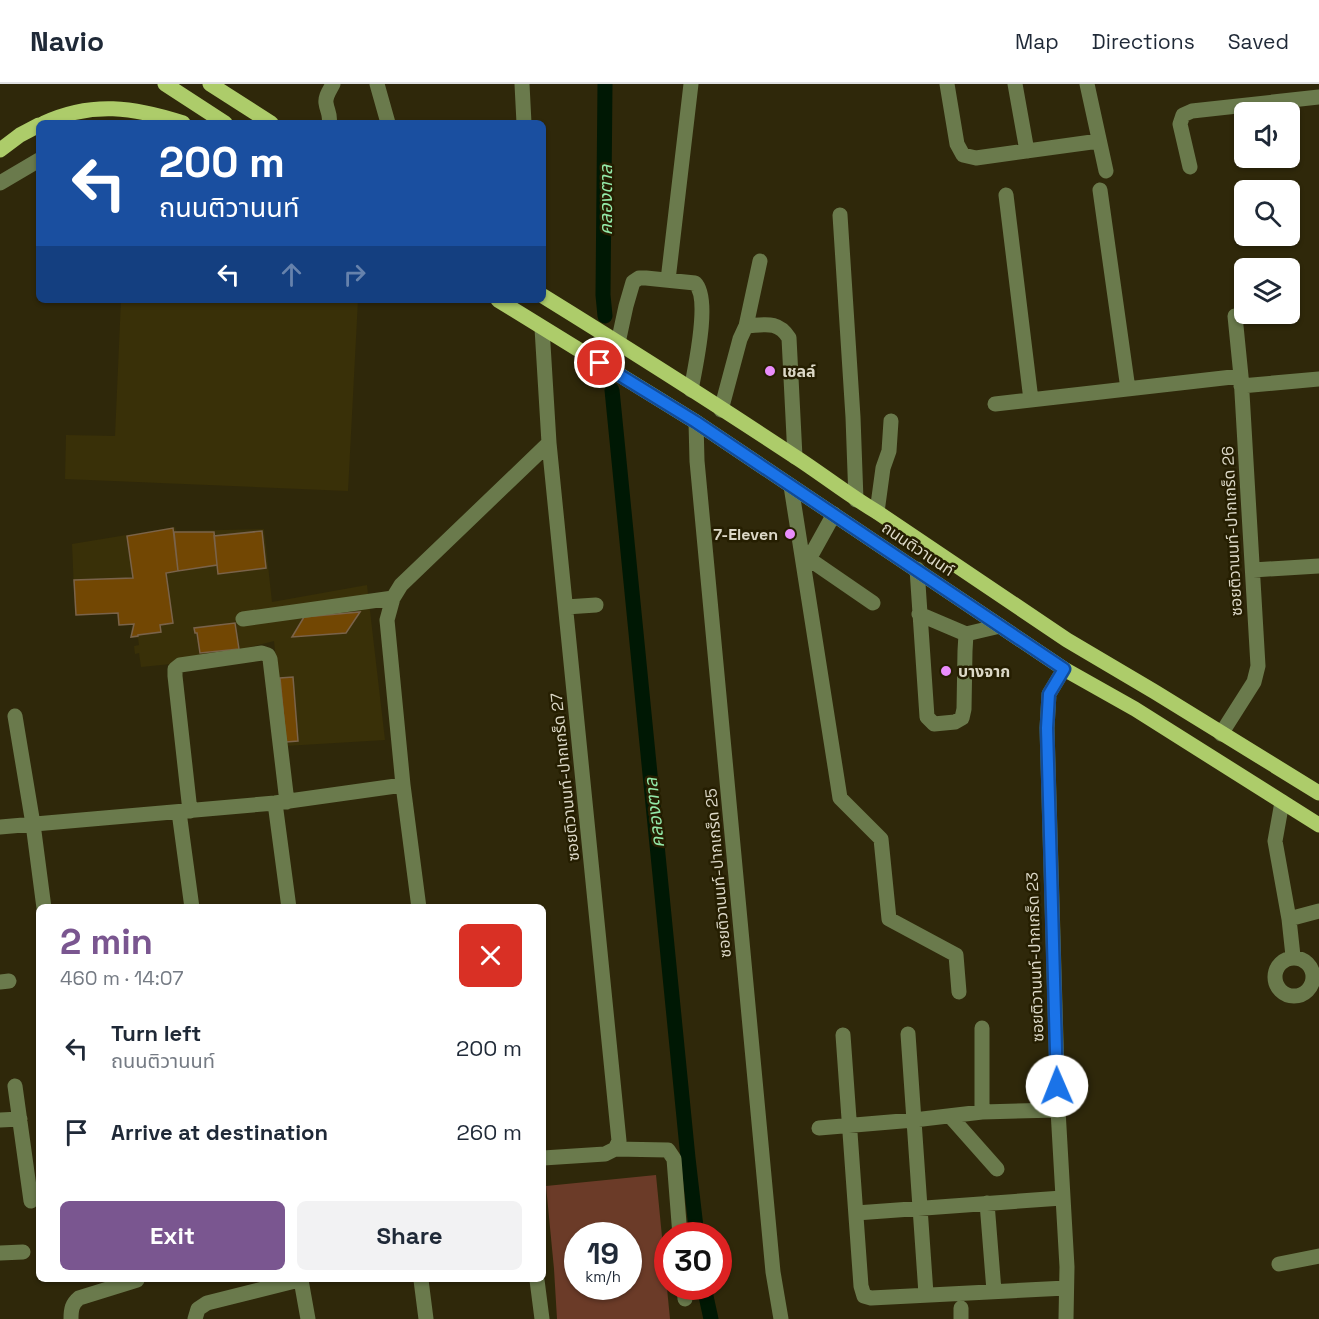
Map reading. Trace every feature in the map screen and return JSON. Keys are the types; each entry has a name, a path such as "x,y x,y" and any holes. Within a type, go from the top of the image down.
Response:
{"main road":[{"path":"165,84 220,120"},
{"path":"210,84 266,120"},
{"path":"51,120 89,109 112,107 149,113 173,120"},
{"path":"0,150 36,127"},
{"name":"ถนนติวานนท์","path":"546,298 795,457 1067,640 1319,794"},
{"name":"ถนนติวานนท์","path":"503,303 696,422 1064,669 1135,709 1319,825"}],"street":[{"path":"330,120 326,101 333,84"},
{"path":"377,84 387,120"},
{"path":"522,84 524,120"},
{"path":"668,280 691,84"},
{"path":"947,84 957,144 963,155 976,158 1099,141"},
{"path":"1015,84 1028,151"},
{"path":"1087,84 1106,171"},
{"path":"1296,102 1319,97"},
{"path":"1190,167 1180,123 1183,115 1192,111 1234,109"},
{"path":"0,183 36,162"},
{"path":"1100,190 1128,389"},
{"path":"1006,195 1031,400"},
{"path":"840,215 856,500"},
{"path":"722,410 740,339 746,326 760,261"},
{"path":"618,343 633,282 639,278 695,283 699,287 703,306 692,390"},
{"name":"ซอยติวานนท์-ปากเกร็ด 26","path":"1221,734 1254,682 1258,666 1236,324"},
{"path":"746,326 776,325 784,330 789,338 795,457"},
{"name":"ซอยติวานนท์-ปากเกร็ด 27","path":"542,328 549,443 618,1129 619,1141 615,1149"},
{"path":"995,404 1128,389 1241,381 1319,379"},
{"path":"877,512 883,468 889,451 891,421"},
{"name":"ซอยติวานนท์-ปากเกร็ด 25","path":"696,422 699,484 773,1272 781,1319"},
{"path":"418,904 403,785 387,620 393,598 401,585 549,443"},
{"path":"791,486 840,798 881,839 889,919 956,955 959,992"},
{"path":"834,514 810,559 873,603"},
{"path":"1253,570 1319,566"},
{"path":"917,569 927,717 934,724 955,722 962,718 966,634"},
{"path":"243,619 393,598"},
{"path":"566,607 596,605"},
{"path":"919,614 966,634 1000,626"},
{"path":"192,904 175,669 180,665 262,652 270,659 289,904"},
{"name":"ซอยติวานนท์-ปากเกร็ด 23","path":"1064,669 1049,694 1047,728 1058,1110 1067,1267 1066,1319"},
{"path":"15,716 43,904"},
{"path":"0,827 281,803 403,785"},
{"path":"1282,802 1275,841 1289,919 1293,957"},
{"path":"1289,919 1319,911"},
{"path":"982,1028 982,1112"},
{"path":"908,1034 926,1294"},
{"path":"843,1035 861,1286 864,1296 871,1298 1066,1288"},
{"path":"15,1086 31,1201"},
{"path":"819,1128 982,1112 1058,1110"},
{"path":"950,1116 997,1169"},
{"path":"0,1120 20,1119"},
{"path":"546,1158 605,1154 615,1149 668,1150 674,1159 679,1222"},
{"path":"856,1213 1062,1198"},
{"path":"987,1203 994,1291"},
{"path":"0,1253 23,1252"},
{"path":"1279,1264 1319,1256"},
{"path":"71,1319 73,1303 79,1298 131,1282"},
{"path":"195,1319 198,1309 207,1303 292,1282"},
{"path":"300,1282 309,1319"},
{"path":"421,1282 426,1319"},
{"path":"537,1282 542,1319"}],"shaded area":[{"path":"121,303 358,303 348,491 65,479 66,435 115,436"},
{"path":"175,527 176,531 264,529 272,602 367,585 385,740 285,746 274,641 191,662 141,667 139,653 135,654 134,646 139,645 138,638 130,638 132,625 118,626 117,614 75,615 72,544"},
{"path":"656,1175 661,1222 654,1222 654,1300 668,1300 670,1319 557,1319 546,1186"}],"building":[{"path":"173,528 178,571 166,573 173,623 160,625 161,632 131,637 134,624 119,625 118,613 76,615 74,580 133,578 127,536"},
{"path":"262,531 266,568 218,574 214,536"},
{"path":"174,532 214,532 217,565 178,571"},
{"path":"360,612 346,633 292,637 304,617"},
{"path":"235,623 239,649 200,653 194,628"},
{"path":"293,677 298,741 286,742 280,678"}],"waterway":[{"name":"คลองตาล","path":"605,84 603,295 605,316"},
{"name":"คลองตาล","path":"612,390 695,1222"},
{"name":"คลองตาล","path":"707,1300 711,1319"}],"place":[{"name":"เชลล์","path":"770,371"},
{"name":"7-Eleven","path":"790,534"},
{"name":"บางจาก","path":"946,671"}],"route":[{"path":"600,363 696,422 1064,669 1049,694 1047,728 1057,1086"}]}
